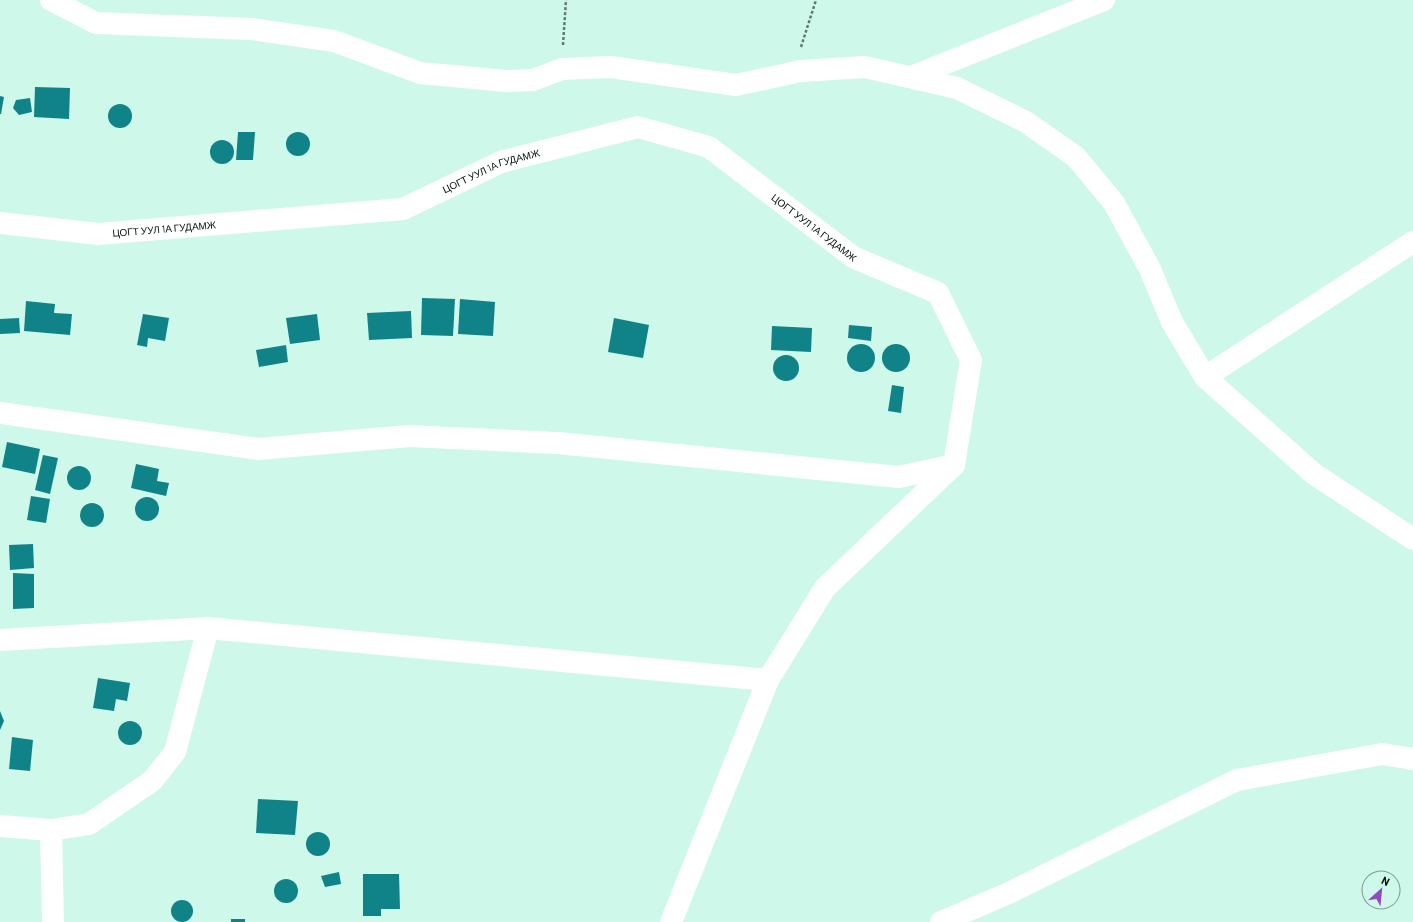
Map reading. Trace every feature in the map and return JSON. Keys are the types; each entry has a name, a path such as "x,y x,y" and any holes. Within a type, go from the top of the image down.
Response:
{"street":[{"path":"52,0 96,23 251,29 334,41 420,73 506,81 533,80 562,69 611,67 736,85 801,71 866,67 957,88 1026,122 1076,157 1114,203 1150,269 1172,322 1205,377 1314,474 1413,539"},
{"path":"911,77 1104,0"},
{"name":"ЦОГТ УУЛ 1А ГУДАМЖ","path":"0,223 98,234 403,209 501,162 638,127 709,147 853,257 938,293 971,360 954,465"},
{"path":"1205,377 1413,242"},
{"path":"0,413 258,449 409,436 558,443 899,477 954,465"},
{"path":"671,922 768,680 825,588 954,465"},
{"path":"0,640 208,628 768,680"},
{"path":"0,826 51,830 89,824 152,781 175,752 208,628"},
{"path":"941,922 1009,893 1237,780 1382,754 1413,759"},
{"path":"51,830 53,922"}],"path":[{"path":"562,69 566,0"},
{"path":"800,48 816,0"}],"building":[{"path":"35,87 70,88 69,119 34,117"},
{"path":"0,96 4,97 1,114 0,114"},
{"path":"30,98 32,112 19,115 13,108 16,100"},
{"path":"120,104 125,105 131,111 131,121 125,127 120,128 115,127 109,121 108,116 109,111 115,105"},
{"path":"238,132 255,132 253,160 236,160"},
{"path":"298,132 303,133 309,139 309,149 303,155 298,156 293,155 287,149 286,144 287,139 293,133"},
{"path":"222,140 227,141 233,147 233,157 227,163 222,164 217,163 211,157 210,152 211,147 217,141"},
{"path":"422,298 455,299 453,336 421,335"},
{"path":"460,299 495,302 493,336 458,334"},
{"path":"26,301 55,304 54,313 72,314 70,335 24,331"},
{"path":"411,311 412,338 369,340 367,313"},
{"path":"143,314 169,318 165,341 148,338 147,347 137,345"},
{"path":"317,314 320,340 290,344 286,318"},
{"path":"19,318 20,333 0,334 0,319"},
{"path":"614,318 649,325 643,358 608,352"},
{"path":"849,325 872,327 871,341 848,338"},
{"path":"772,326 812,328 811,352 771,350"},
{"path":"861,344 871,348 875,358 871,368 861,372 851,368 847,358 851,348"},
{"path":"896,344 906,348 910,358 906,368 896,372 886,368 882,358 886,348"},
{"path":"286,345 288,362 259,367 256,350"},
{"path":"786,355 796,358 799,368 796,378 786,381 776,378 773,368 776,358"},
{"path":"892,385 904,387 901,413 888,411"},
{"path":"7,442 40,449 35,474 2,467"},
{"path":"43,455 58,458 50,494 35,490"},
{"path":"136,464 159,469 157,481 169,483 166,496 131,488"},
{"path":"79,466 87,470 91,478 87,486 79,490 71,486 67,478 71,470"},
{"path":"31,496 50,499 46,523 27,520"},
{"path":"147,497 155,501 159,509 155,517 147,521 139,517 135,509 139,501"},
{"path":"92,503 100,507 104,515 100,523 92,527 84,523 80,515 84,507"},
{"path":"33,544 34,568 10,570 9,545"},
{"path":"13,573 34,574 34,608 13,609"},
{"path":"98,678 130,683 127,701 116,699 114,711 93,708"},
{"path":"0,711 4,721 0,730"},
{"path":"130,721 138,725 142,733 138,741 130,745 122,741 118,733 122,725"},
{"path":"12,737 33,740 30,771 9,769"},
{"path":"258,799 298,801 295,835 256,833"},
{"path":"318,832 326,836 330,844 326,852 318,856 310,852 306,844 310,836"},
{"path":"339,872 341,884 325,887 321,876"},
{"path":"363,874 399,874 400,909 381,909 381,916 363,916"},
{"path":"286,879 294,883 298,891 294,899 286,903 278,899 274,891 278,883"},
{"path":"178,900 186,900 193,907 193,915 186,922 178,922 171,915 171,907"},
{"path":"231,919 245,919 245,922 231,922"}]}
